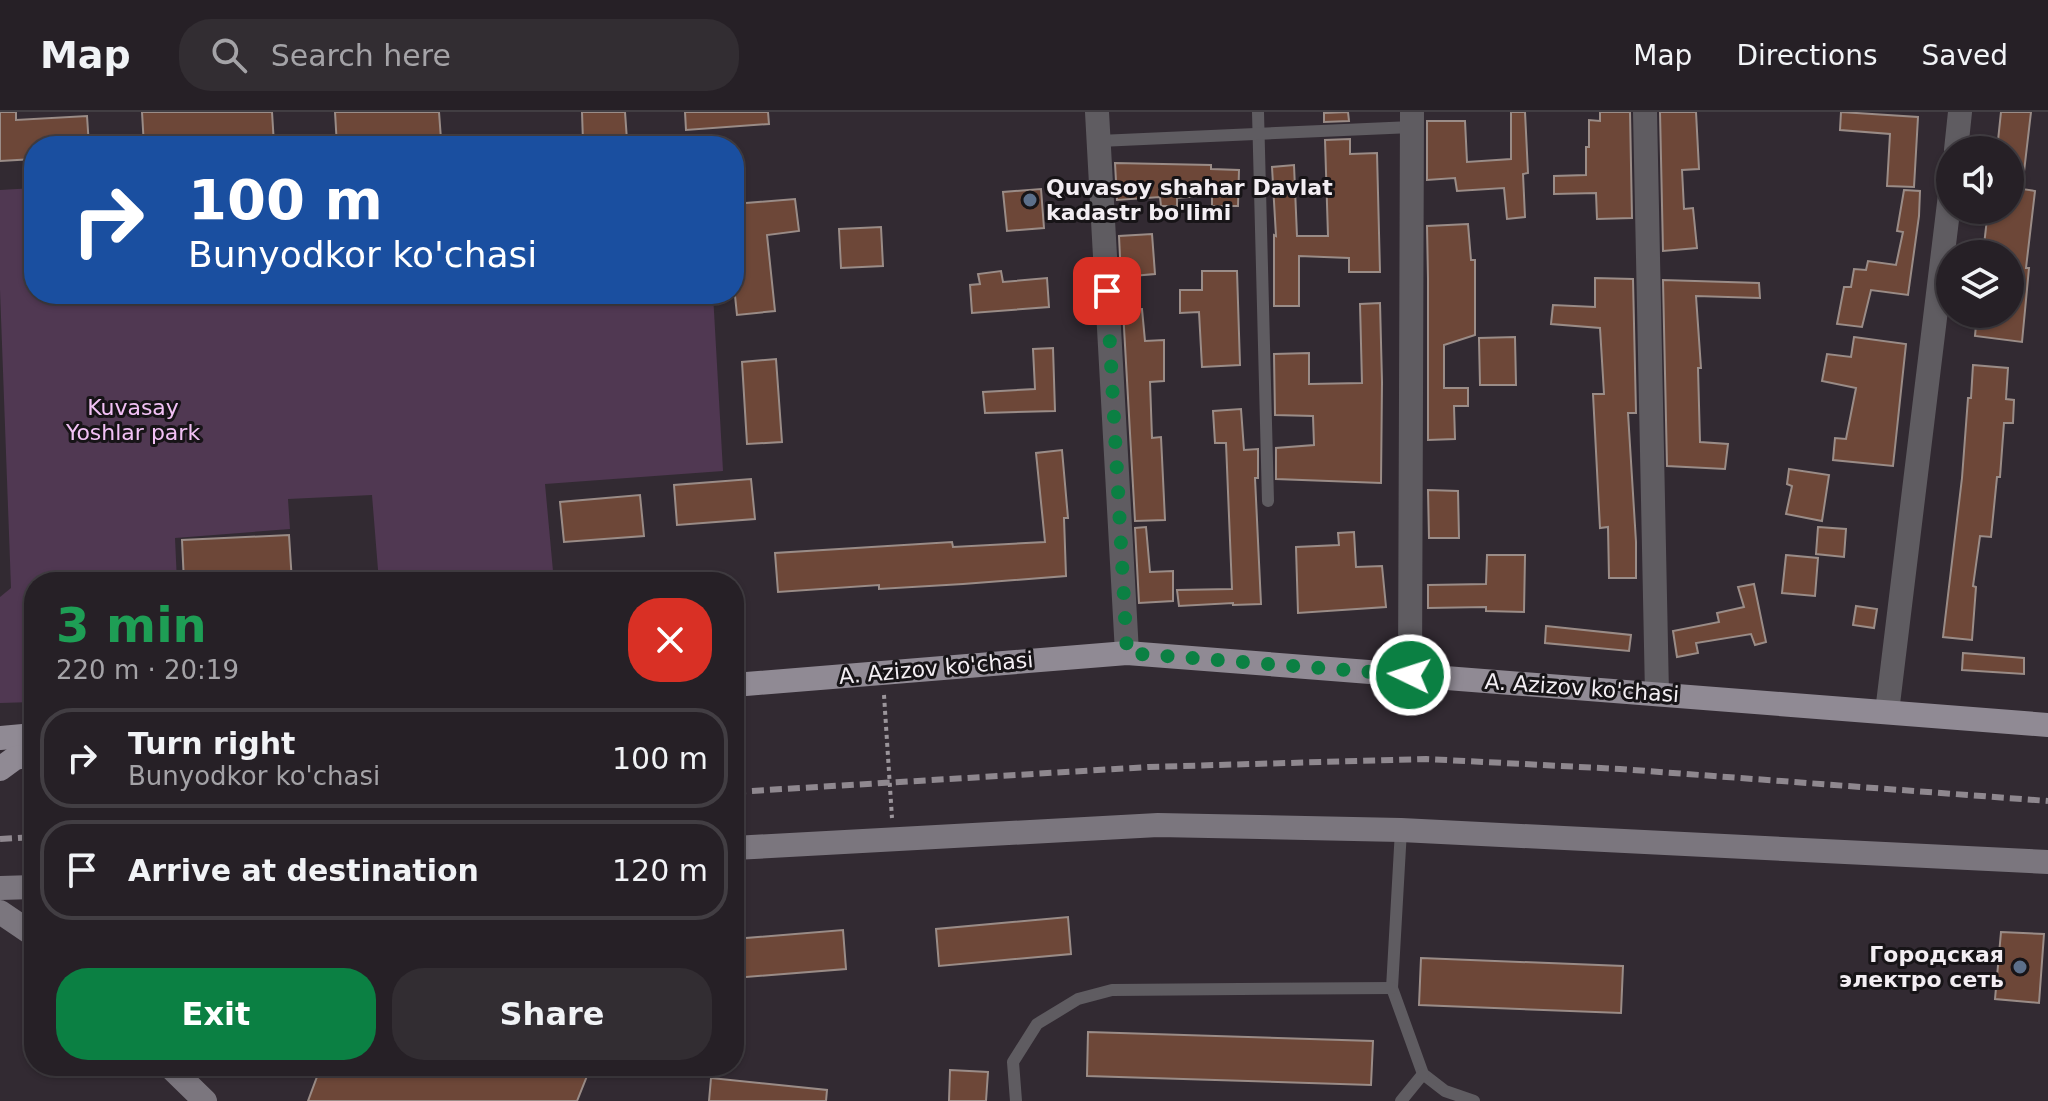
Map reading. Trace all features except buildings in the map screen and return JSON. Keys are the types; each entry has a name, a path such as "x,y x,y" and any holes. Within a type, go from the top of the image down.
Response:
{"main road":[{"name":"A. Azizov ko'chasi","path":"744,684 1127,653 2048,725"},
{"path":"0,738 24,736"},
{"path":"0,769 15,758 24,757"}],"street":[{"path":"1097,112 1127,653"},
{"path":"1645,112 1657,694"},
{"path":"1957,136 1960,112"},
{"path":"1410,675 1412,119"},
{"path":"1887,712 1946,224"},
{"path":"744,848 1158,825 1401,830 2048,862"},
{"path":"0,888 24,887"},
{"path":"0,912 24,928"},
{"path":"179,1076 205,1101"}],"lane":[{"path":"1258,112 1268,501"},
{"path":"1099,141 1257,133 1412,119"},
{"path":"1401,830 1392,988 1423,1074 1445,1091 1474,1101"},
{"path":"1016,1101 1013,1062 1037,1024 1078,999 1112,990 1392,988"},
{"path":"1401,1101 1423,1074"}],"path":[{"path":"882,672 894,840"}],"green space":[{"name":"Kuvasay Yoshlar park","path":"24,189 24,304 714,304 723,471 545,484 553,572 378,572 372,495 288,499 290,529 175,538 177,572 24,572 24,702 0,703 0,597 11,588 0,290 0,190"}],"railway":[{"path":"744,791 1148,767 1426,759 1620,769 2048,801"},
{"path":"0,839 24,838"}],"place":[{"name":"Quvasoy shahar Davlat kadastr bo'limi","path":"1030,200"},
{"name":"Городская электро сеть","path":"2020,967"}],"route":[{"path":"1107,291 1127,653 1410,675"}]}
